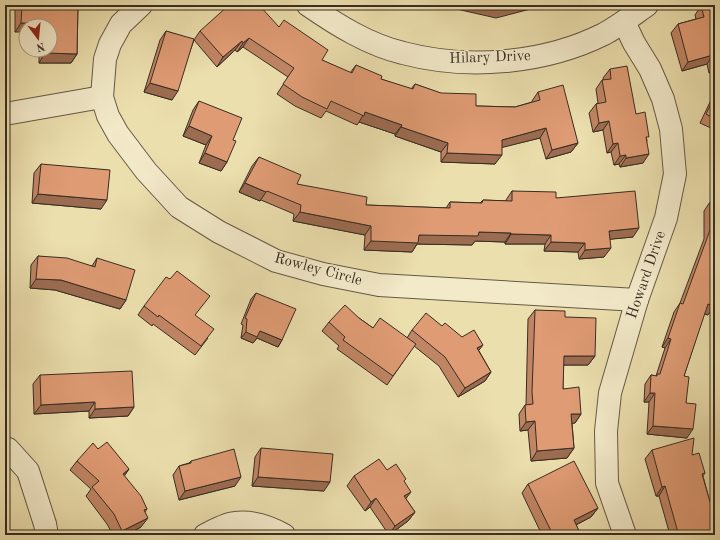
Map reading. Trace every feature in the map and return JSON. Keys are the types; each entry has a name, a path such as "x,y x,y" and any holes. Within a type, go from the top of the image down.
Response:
{"street":[{"name":"Rowley Circle","path":"141,5 121,24 110,44 105,59 102,98 108,116 118,134 146,170 179,207 219,232 276,261 323,274 379,285 637,300"},
{"name":"Hilary Drive","path":"308,5 363,39 402,53 455,62 512,61 546,56 605,34 647,5"},
{"name":"Howard Drive","path":"624,22 634,43 650,69 663,99 671,129 675,174 666,218 637,300 610,393 606,431 607,483 625,535"},
{"path":"5,114 102,98"},
{"path":"5,448 8,449 28,471 45,524 47,535"},
{"path":"205,535 234,523 254,524 276,530 284,535"}],"building":[{"path":"22,5 78,5 77,54 58,53 58,18 21,18"},
{"path":"229,5 259,5 279,27 284,20 328,50 322,60 352,73 356,65 382,76 381,79 413,89 415,84 441,93 476,94 476,106 515,107 540,100 538,92 563,85 578,143 552,150 546,128 502,140 502,155 447,153 448,143 401,127 402,125 365,112 364,116 331,101 327,109 302,97 283,84 294,68 249,38 243,43 242,41 223,57 200,31"},
{"path":"715,5 715,62 713,55 688,62 678,24 704,17 701,6"},
{"path":"166,31 194,39 178,91 150,83"},
{"path":"627,66 636,114 645,112 649,137 646,137 649,154 626,158 626,155 620,156 618,143 613,144 609,121 599,123 596,104 606,102 602,80 611,79 610,69"},
{"path":"715,96 715,119 706,114"},
{"path":"199,101 242,118 233,140 236,141 227,162 205,153 212,136 189,126"},
{"path":"259,157 301,175 297,184 367,197 366,205 450,208 450,202 482,203 483,200 512,201 512,191 556,192 556,198 635,191 639,228 609,231 611,248 585,250 585,243 551,242 551,235 511,233 479,232 478,236 419,235 418,243 371,241 371,226 300,212 301,205 245,183"},
{"path":"41,164 110,170 107,200 38,194"},
{"path":"710,202 715,202 715,304 714,306 708,304 684,376 689,377 686,403 696,404 693,429 653,426 655,393 650,393 651,375 657,376 657,374 660,374 671,339 668,338 680,303 683,304 710,230"},
{"path":"38,256 67,258 95,267 97,258 135,270 126,300 61,280 36,279"},
{"path":"177,271 210,296 195,315 214,329 201,346 159,315 158,317 144,306 166,277 170,279"},
{"path":"256,293 296,309 282,340 260,331 257,337 246,332 247,319 245,318"},
{"path":"345,305 373,328 380,318 416,344 393,376 343,340 345,337 329,322"},
{"path":"535,310 565,311 565,317 596,318 595,356 564,356 563,389 579,387 581,414 571,414 574,448 537,451 535,421 526,422 525,405 533,404 532,392"},
{"path":"426,313 442,326 445,323 462,337 474,330 483,345 477,348 491,372 465,388 445,357 412,330"},
{"path":"132,371 134,407 95,409 95,402 41,405 40,375"},
{"path":"694,438 692,455 699,453 705,473 702,474 710,502 715,500 715,535 681,535 677,529 665,486 662,487 652,450"},
{"path":"107,442 129,469 123,474 141,496 147,509 144,510 148,518 122,531 114,514 92,487 99,481 77,461 93,443 98,449"},
{"path":"261,448 333,454 330,482 258,477"},
{"path":"234,449 241,477 185,491 179,466 191,463 191,461"},
{"path":"379,459 387,470 396,464 406,479 404,481 411,492 404,496 415,512 395,526 376,498 371,502 354,476"},
{"path":"574,461 598,508 574,520 580,533 577,535 553,535 528,484"}]}
